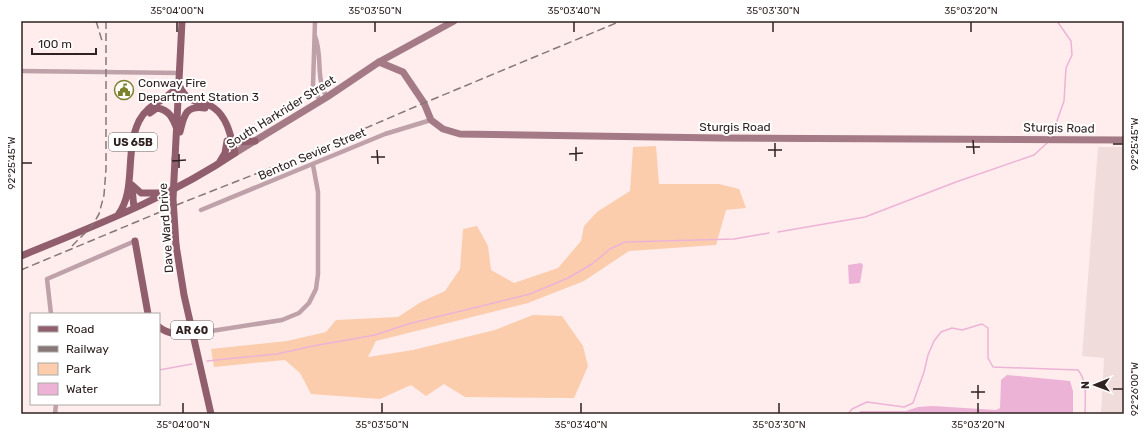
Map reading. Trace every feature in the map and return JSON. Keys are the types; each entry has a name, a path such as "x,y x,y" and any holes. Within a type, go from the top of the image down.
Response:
{"main road":[{"name":"Dave Ward Drive","path":"182,21 173,199 176,245 179,269 192,334 211,414"},
{"path":"179,85 184,94 191,100 213,107 220,113 228,129 229,140 225,153 218,164"},
{"name":"US 65B","path":"117,216 126,203 130,187 131,149 139,122 147,109 172,95 179,85"},
{"path":"176,150 186,113 190,109 198,107 206,108 219,118 234,154"},
{"path":"132,209 130,187 135,149 143,124 148,114 157,108 163,109 172,118 177,130"},
{"path":"229,140 239,142 254,141"},
{"name":"South Harkrider Street","path":"21,256 132,209 165,193 234,154"},
{"path":"130,187 146,194 165,193"},
{"path":"135,241 148,313"},
{"path":"160,327 175,334 192,334"}],"street":[{"path":"314,21 315,36 320,54 322,90 326,97"},
{"name":"South Harkrider Street","path":"234,154 320,102 380,62 454,21"},
{"path":"315,36 313,46 313,86 320,102"},
{"path":"380,62 403,72 424,103 431,120"},
{"path":"21,71 180,73"},
{"name":"Sturgis Road","path":"431,120 443,129 460,134 727,138 1124,140"},
{"name":"Benton Sevier Street","path":"201,210 385,134 431,120"},
{"path":"192,334 282,320 299,313 309,303 316,289 318,274 318,187 313,165"},
{"path":"51,313 47,279 135,241"}],"shaded area":[{"path":"1098,147 1124,147 1124,414 1101,414 1104,358 1082,356"}],"green space":[{"path":"656,146 659,184 719,184 739,189 746,208 726,210 716,245 629,251 584,281 528,303 376,341 368,357 413,350 495,330 533,315 562,316 583,346 588,366 574,398 465,397 444,384 426,396 411,385 380,399 311,394 300,373 285,360 214,367 211,349 287,341 326,332 336,320 398,317 421,302 445,291 460,269 463,229 477,226 488,246 491,270 514,283 558,268 581,241 584,226 597,212 630,191 633,147"}],"water":[{"path":"861,263 863,265 860,283 849,284 848,265"},
{"path":"1007,375 1070,381 1073,391 1073,414 859,414 860,411 906,411 918,407 933,406 996,410 1000,408 1001,380"}],"waterway":[{"path":"1052,135 1064,101 1066,68 1072,55 1071,41 1057,21"},
{"path":"778,232 865,217 956,182 1034,155 1047,143"},
{"path":"207,361 277,354 375,335 408,324 530,294 568,278 592,264 610,249 625,242 734,239 769,233"},
{"path":"848,414 852,409 867,402 904,407 913,403 924,372 928,355 934,341 941,332 952,328 962,330 982,324 988,328 988,358 993,367 1078,370 1085,385 1085,414"},
{"path":"160,370 192,364"}],"railway":[{"path":"96,21 103,44"},
{"path":"72,246 92,226 99,214 104,195 106,169 106,21"},
{"path":"21,270 184,202 296,158 621,21"}],"place":[{"name":"Conway Fire Department Station 3","path":"124,90"}]}
